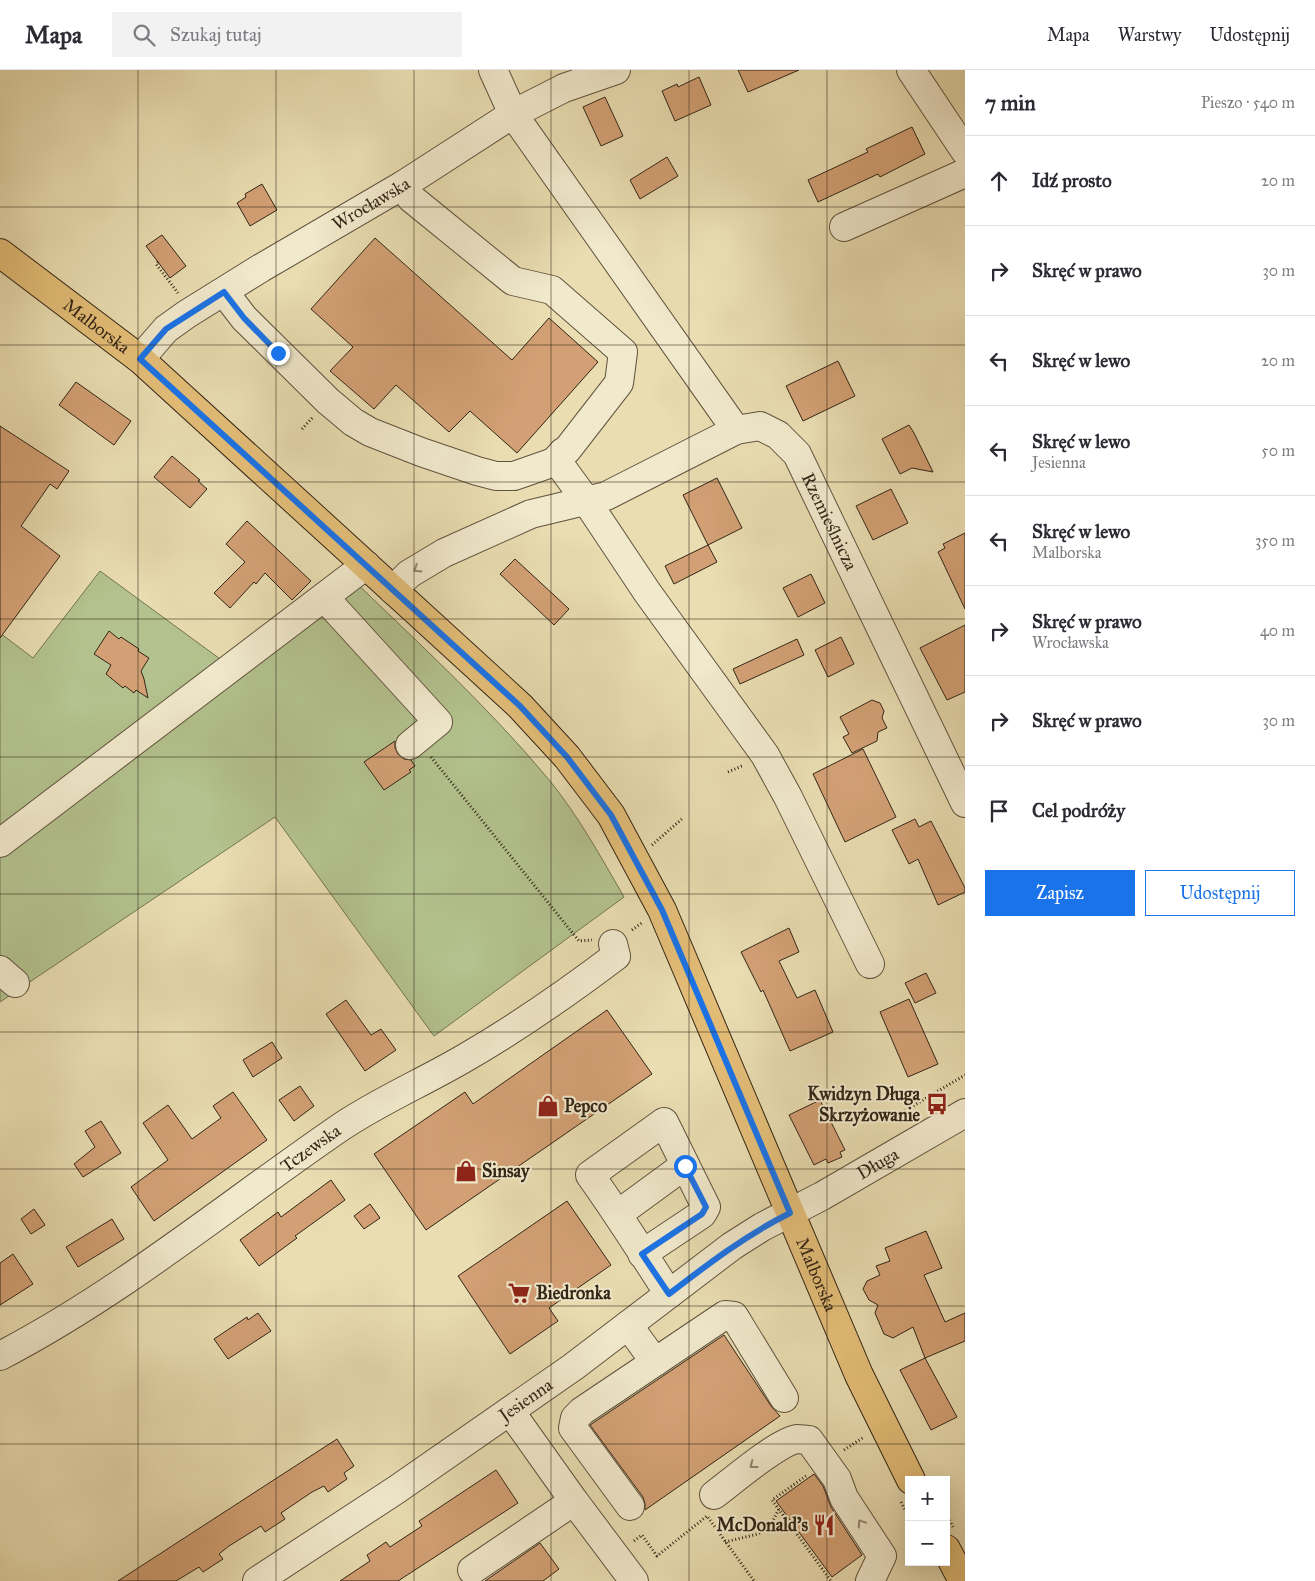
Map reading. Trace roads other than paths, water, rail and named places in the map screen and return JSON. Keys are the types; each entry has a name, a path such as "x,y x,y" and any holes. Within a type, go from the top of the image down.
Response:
{"main road":[{"name":"Malborska","path":"0,253 140,359 520,706 567,757 611,815 662,910 858,1375 908,1476"},
{"path":"950,1557 963,1581"}],"street":[{"path":"493,70 513,114 736,430"},
{"name":"Wrocławska","path":"140,359 166,329 261,268 403,184 513,114 564,88 616,70"},
{"path":"911,70 965,151"},
{"path":"844,227 965,173"},
{"path":"224,292 244,318 321,394 353,422 370,432 421,452 496,476 514,476 554,462 567,450 620,383 623,352 552,290 513,281 411,198 403,184"},
{"name":"Rzemieślnicza","path":"393,590 409,574 444,552 531,514 606,496 736,430 760,426 778,435 797,454 965,802"},
{"path":"554,462 563,469 587,502 647,592 765,756 788,797 870,964"},
{"path":"0,843 366,565"},
{"path":"324,597 438,722 413,742"},
{"name":"Tczewska","path":"0,1356 105,1295 340,1128 406,1089 463,1059 550,1006 616,956 613,944"},
{"name":"Długa","path":"790,1213 841,1186 965,1113"},
{"path":"642,1254 702,1214 706,1207 664,1122 590,1175 618,1214 642,1254 669,1294"},
{"path":"618,1214 685,1166"},
{"name":"Jesienna","path":"257,1581 396,1490 573,1367 732,1246 762,1227 790,1213"},
{"path":"630,1506 573,1428 575,1418 582,1411 725,1315 734,1316 784,1398"},
{"path":"628,1325 656,1362"},
{"path":"510,1411 634,1581"},
{"path":"714,1495 767,1455 787,1443 798,1439 809,1440 837,1479 844,1498 884,1569 870,1581"},
{"path":"472,1570 574,1501"}],"place":[{"name":"Kwidzyn Długa Skrzyżowanie","path":"937,1104"},
{"name":"Pepco","path":"548,1106"},
{"name":"Sinsay","path":"466,1171"},
{"name":"Biedronka","path":"519,1293"},
{"name":"McDonald's","path":"824,1525"}]}
